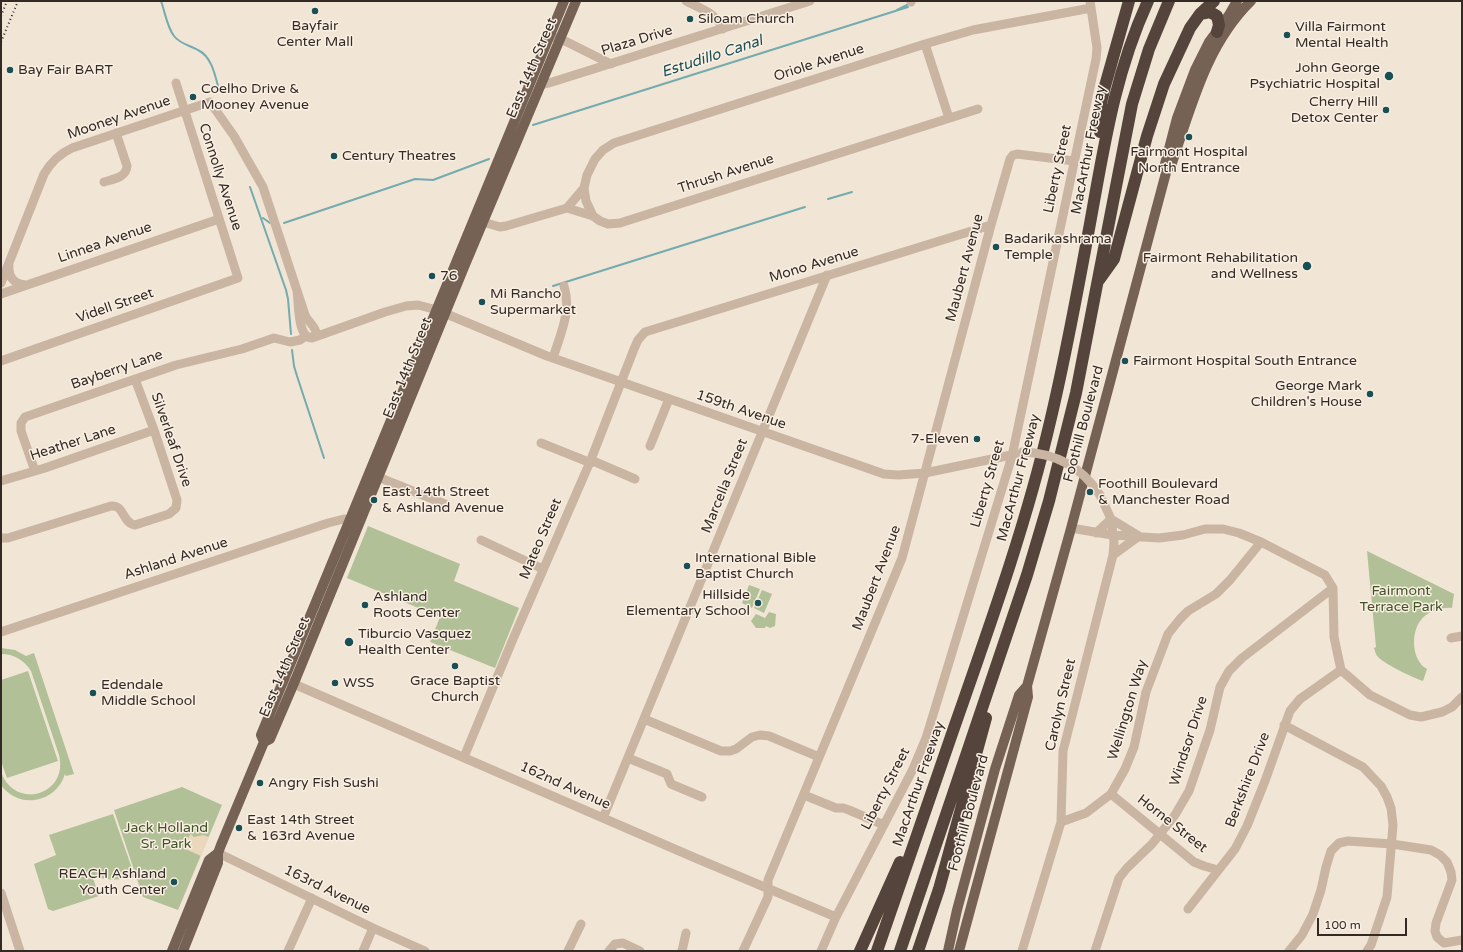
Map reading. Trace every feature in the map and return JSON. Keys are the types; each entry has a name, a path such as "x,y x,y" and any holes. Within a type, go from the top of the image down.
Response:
{"highway":[{"path":"1098,177 1101,103 1128,1"},
{"name":"MacArthur Freeway","path":"877,951 993,616 1031,495 1065,358 1107,127 1119,77 1131,42 1148,1"},
{"path":"900,951 1027,575 1060,463 1076,393 1132,104 1149,49 1169,1"},
{"path":"1096,284 1114,259 1147,136 1164,84 1187,35 1200,14 1214,1"},
{"path":"1200,14 1210,12 1217,16 1219,25 1217,32"},
{"path":"918,951 939,889 980,742 998,663"},
{"path":"860,951 902,857 912,848"}],"main road":[{"name":"East 14th Street","path":"355,520 378,477 550,32 564,1"},
{"name":"East 14th Street","path":"183,951 218,863 218,853 264,742 261,735 289,681 441,312 483,222 576,1"},
{"name":"Foothill Boulevard","path":"959,951 1028,697 1027,686 1167,169 1165,164 1186,106 1200,59 1209,42 1229,15 1237,1"},
{"name":"Foothill Boulevard","path":"1186,106 1208,61 1231,24 1251,1"},
{"name":"Foothill Boulevard","path":"948,951 957,910 995,769 1019,695 1027,686"},
{"name":"East 14th Street","path":"172,951 210,860 218,853"}],"street":[{"path":"686,1 715,16 723,29"},
{"name":"Plaza Drive","path":"541,85 549,84 810,1"},
{"name":"Oriole Avenue","path":"567,208 584,188 587,175 595,158 603,150 614,143 925,44 973,30 1090,4"},
{"name":"Liberty Street","path":"821,951 836,917 914,769 926,738 1012,456 1097,48 1090,4"},
{"path":"550,32 560,39 611,64"},
{"path":"925,44 949,118"},
{"name":"Connolly Avenue","path":"176,83 238,278"},
{"name":"Mooney Avenue","path":"1,283 44,174 60,155 65,151 207,103 229,139 256,174 266,193 297,291"},
{"name":"Thrush Avenue","path":"567,208 593,216 608,224 620,223 978,109"},
{"path":"104,182 122,176 127,170 116,133"},
{"name":"Maubert Avenue","path":"743,951 768,898 768,880 902,558 1010,159 1013,155 1022,154 1074,161"},
{"path":"584,188 586,201 593,216"},
{"path":"483,222 500,227 567,208"},
{"name":"Linnea Avenue","path":"1,294 219,218"},
{"name":"Mono Avenue","path":"645,332 991,225"},
{"path":"9,263 9,272 12,280 19,284 27,285"},
{"name":"Marcella Street","path":"603,818 827,275"},
{"name":"Videll Street","path":"1,361 238,278"},
{"path":"553,358 567,312 568,298 564,286"},
{"path":"297,291 305,315 313,326"},
{"path":"297,291 300,326 307,336"},
{"name":"159th Avenue","path":"274,338 290,342 300,340 307,336 329,332 406,306 418,305 441,312 553,358 669,400 884,474 898,475 925,473 1012,456 1022,452 1046,455 1067,463 1085,476 1100,495 1111,519 1112,535"},
{"path":"307,336 304,330 306,327 313,326 329,332"},
{"name":"Mateo Street","path":"464,757 513,638 590,462 620,382 638,340 645,332"},
{"name":"Bayberry Lane","path":"35,471 21,431 22,420 29,416 176,365 242,349 274,338"},
{"name":"Silverleaf Drive","path":"1,538 8,538 114,505 120,508 127,521 136,525 173,512 176,508 177,500 154,430 135,379"},
{"path":"650,446 669,400"},
{"name":"Heather Lane","path":"1,481 35,471 154,430"},
{"path":"541,444 593,462 635,479"},
{"path":"378,477 444,504"},
{"name":"Ashland Avenue","path":"1,632 328,523 344,519 355,520"},
{"path":"1096,533 1111,519 1139,536"},
{"path":"1071,528 1112,535 1159,538 1183,535 1205,528 1223,529 1239,533 1261,542 1325,575 1333,588 1334,637 1341,670 1370,695 1410,715 1421,717 1442,712 1452,707 1462,698"},
{"name":"Carolyn Street","path":"1022,951 1061,822 1063,751 1113,555 1114,542 1112,535"},
{"path":"1113,555 1139,536"},
{"path":"481,540 544,569"},
{"name":"Wellington Way","path":"1061,822 1086,813 1111,794 1126,769 1134,747 1146,692 1168,634 1180,619 1188,612 1216,594 1230,580 1261,542"},
{"name":"Windsor Drive","path":"1098,950 1119,878 1126,868 1152,844 1175,815 1189,791 1210,730 1220,687 1229,671 1242,658 1333,588"},
{"path":"1451,638 1462,636"},
{"name":"Berkshire Drive","path":"1188,909 1235,849 1247,826 1290,711 1300,700 1341,670"},
{"name":"162nd Avenue","path":"289,681 693,857 836,917"},
{"path":"644,719 721,751 736,749 752,737 760,735 769,736 819,757"},
{"path":"1284,725 1363,767 1381,786 1391,808 1393,825 1387,897 1371,945 1367,951"},
{"path":"628,758 667,774 672,784 702,797"},
{"name":"Horne Street","path":"1111,794 1194,862 1218,870"},
{"path":"804,795 836,808 849,810 884,825"},
{"path":"1289,951 1302,935 1313,914 1322,890 1326,866 1331,852 1339,843 1348,841 1392,844 1432,850 1440,855 1447,862 1452,880 1436,923 1435,931 1437,937 1444,943 1462,940"},
{"name":"163rd Avenue","path":"218,853 373,928 425,951"},
{"path":"1,893 20,951"},
{"path":"288,951 312,898"},
{"path":"568,951 581,924"},
{"path":"363,951 373,928"},
{"path":"682,951 686,933"},
{"path":"610,951 615,944 623,942 640,951"}],"green space":[{"path":"368,526 460,564 454,581 519,608 495,668 430,642 440,617 347,578"},
{"name":"Fairmont Terrace Park","path":"1367,551 1454,594 1452,608 1444,608 1427,614 1417,626 1414,646 1418,660 1427,669 1423,681 1393,667 1376,654 1374,648 1376,647"},
{"path":"749,585 760,589 752,608 742,603"},
{"path":"762,590 772,594 764,613 754,608"},
{"path":"769,612 776,614 775,626 770,628 766,626 765,628 756,628 751,621 756,614 765,618"},
{"path":"1,648 15,650 26,656 34,653 74,774 66,776 65,774 60,784 54,791 46,797 36,800 17,798 9,793 1,785 1,772 8,784 17,791 28,794 39,793 49,788 56,780 60,769 59,755 31,671 18,658 1,654"},
{"path":"28,671 58,761 7,778 1,761 1,680"},
{"name":"Jack Holland Sr. Park","path":"182,787 222,805 178,910 143,897 114,810"},
{"path":"113,814 135,877 114,879 92,875 99,896 53,911 48,909 34,864 56,855 49,835"}],"shaded area":[{"path":"191,834 194,837 203,835 209,837 201,856 183,848"}],"waterway":[{"name":"Estudillo Canal","path":"161,1 168,24 174,36 179,41 198,50 207,57 212,67 219,90"},
{"name":"Estudillo Canal","path":"897,10 907,5"},
{"name":"Estudillo Canal","path":"533,125 908,7"},
{"name":"Estudillo Canal","path":"284,223 415,179 433,180 489,159"},
{"name":"Estudillo Canal","path":"250,187 286,290 291,334"},
{"path":"828,199 852,192"},
{"path":"553,286 805,207"},
{"name":"Estudillo Canal","path":"263,218 270,223"},
{"name":"Estudillo Canal","path":"292,350 294,366 324,458"}],"railway":[{"path":"1,16 7,1"},
{"path":"1,42 18,1"}],"place":[{"name":"Bayfair Center Mall","path":"315,11"},
{"name":"Siloam Church","path":"690,19"},
{"name":"Villa Fairmont Mental Health","path":"1287,35"},
{"name":"Bay Fair BART","path":"10,70"},
{"name":"John George Psychiatric Hospital","path":"1389,76"},
{"name":"Coelho Drive & Mooney Avenue","path":"193,97"},
{"name":"Cherry Hill Detox Center","path":"1386,110"},
{"name":"Fairmont Hospital North Entrance","path":"1189,137"},
{"name":"Century Theatres","path":"334,156"},
{"name":"Badarikashrama Temple","path":"996,247"},
{"name":"Fairmont Rehabilitation and Wellness","path":"1307,266"},
{"name":"76","path":"432,276"},
{"name":"Mi Rancho Supermarket","path":"482,302"},
{"name":"Fairmont Hospital South Entrance","path":"1125,361"},
{"name":"George Mark Children's House","path":"1370,394"},
{"name":"7-Eleven","path":"977,439"},
{"name":"Foothill Boulevard & Manchester Road","path":"1090,492"},
{"name":"East 14th Street & Ashland Avenue","path":"374,500"},
{"name":"International Bible Baptist Church","path":"687,566"},
{"name":"Hillside Elementary School","path":"758,603"},
{"name":"Ashland Roots Center","path":"365,605"},
{"name":"Tiburcio Vasquez Health Center","path":"349,642"},
{"name":"Grace Baptist Church","path":"455,666"},
{"name":"WSS","path":"335,683"},
{"name":"Edendale Middle School","path":"93,693"},
{"name":"Angry Fish Sushi","path":"260,783"},
{"name":"East 14th Street & 163rd Avenue","path":"239,828"},
{"name":"REACH Ashland Youth Center","path":"174,882"}]}
